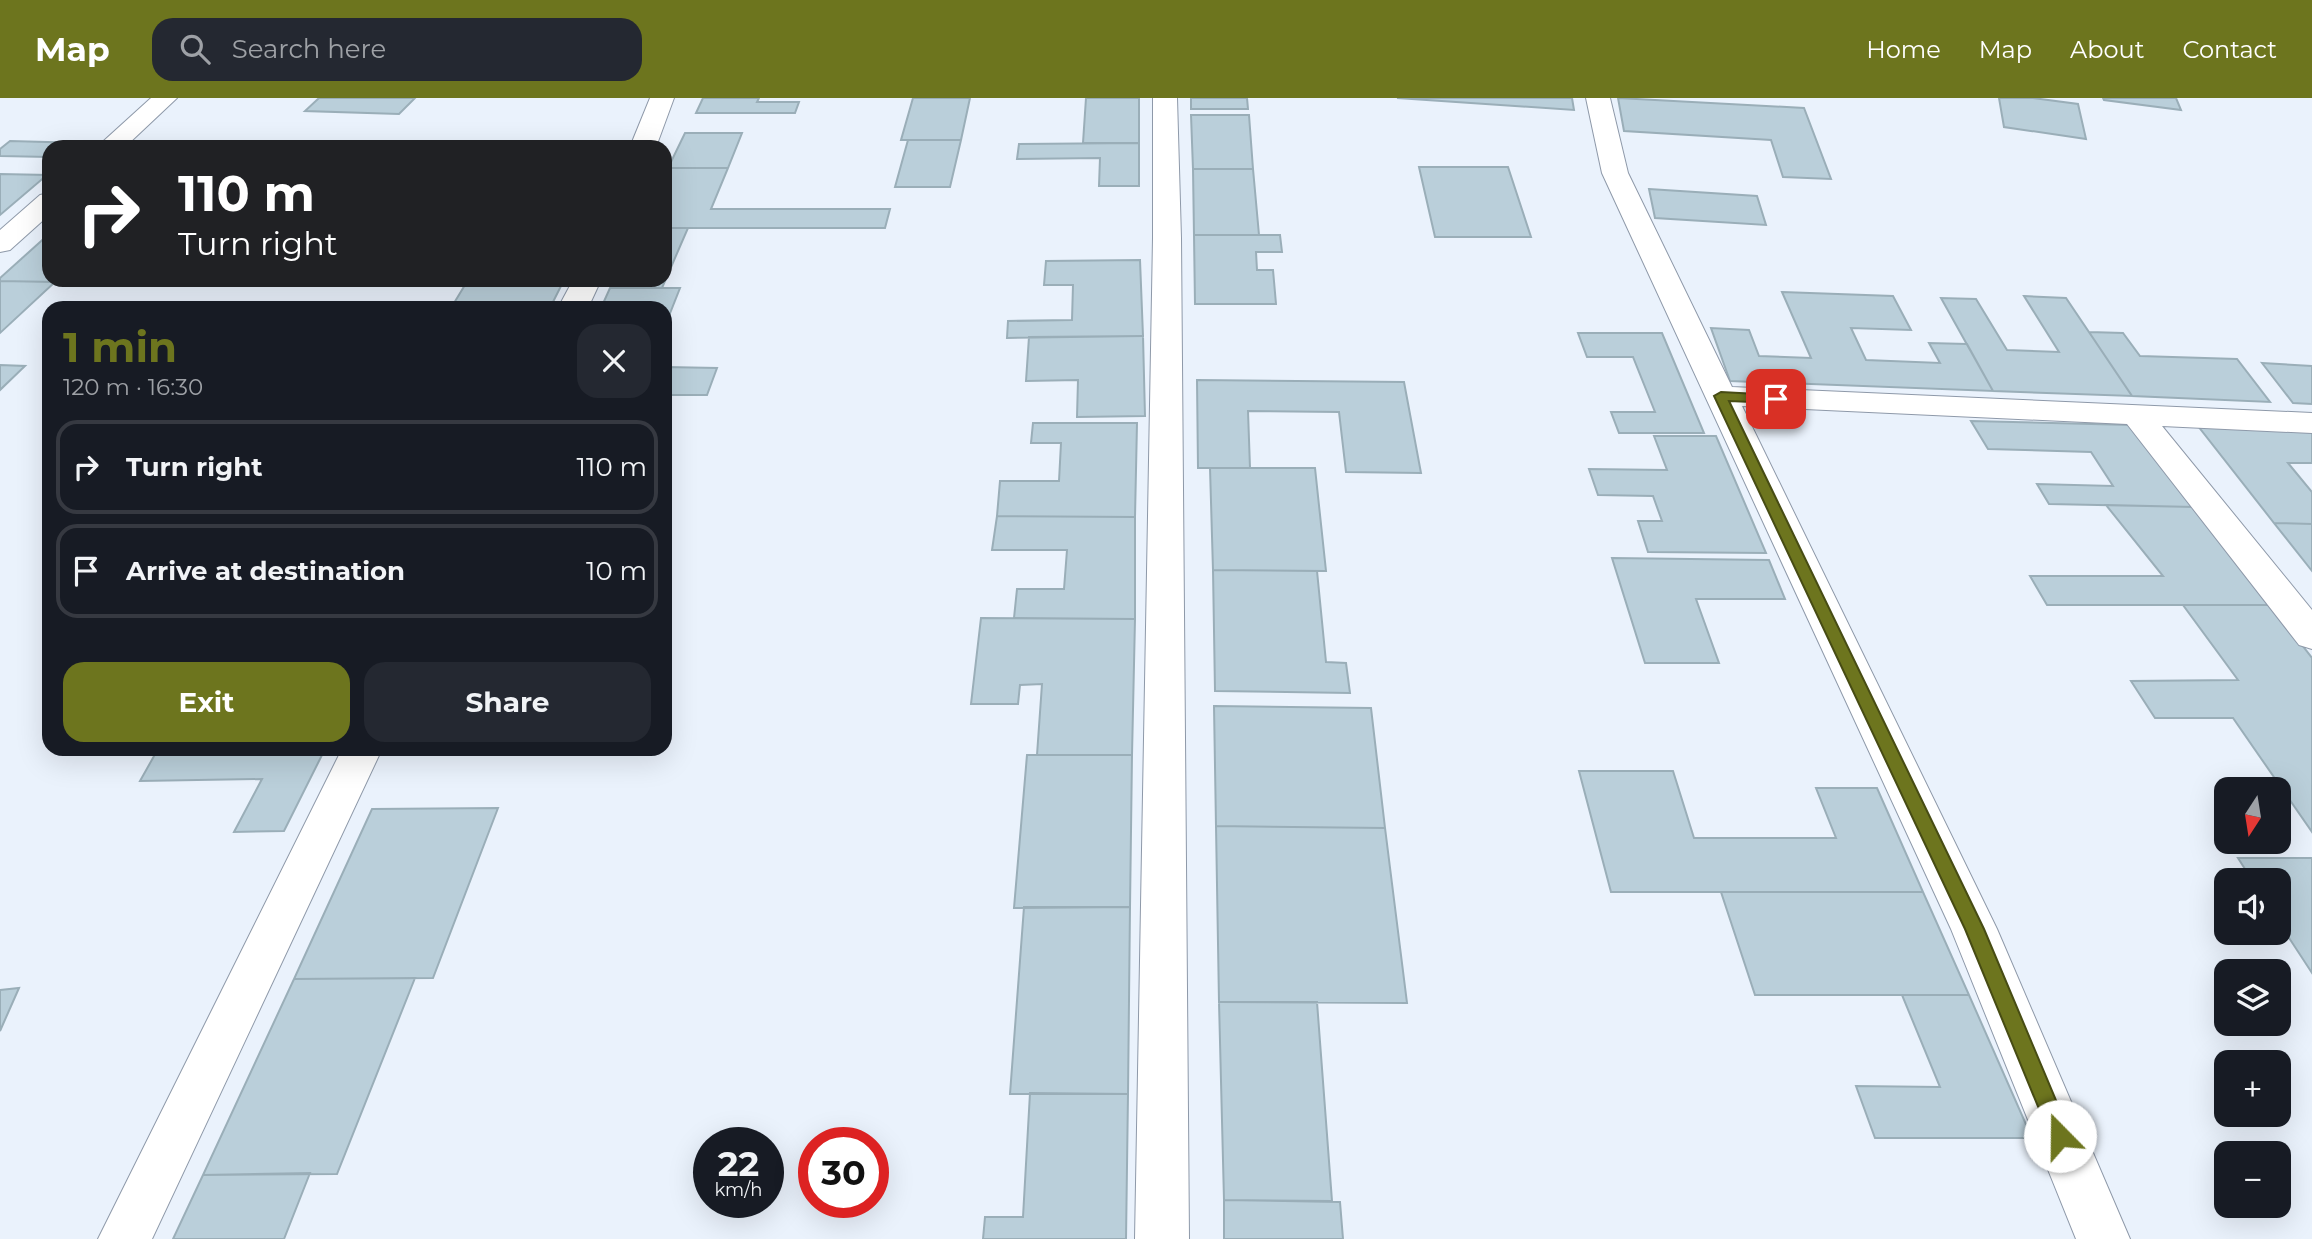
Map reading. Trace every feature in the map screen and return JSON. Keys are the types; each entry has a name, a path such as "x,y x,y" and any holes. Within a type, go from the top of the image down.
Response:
{"street":[{"path":"118,140 165,98"},
{"path":"646,140 662,98"},
{"path":"1162,1239 1167,252 1164,98"},
{"path":"1598,98 1615,173 1974,929 2103,1239"},
{"path":"0,244 42,207"},
{"path":"1721,396 2312,423"},
{"path":"2136,415 2312,636"},
{"path":"125,1239 359,756"}],"building":[{"path":"319,98 415,98 399,114 305,111"},
{"path":"703,98 759,98 757,102 799,102 795,113 696,113"},
{"path":"913,98 970,98 961,140 901,140"},
{"path":"1086,98 1139,98 1139,143 1083,143"},
{"path":"1191,98 1247,98 1248,109 1191,109"},
{"path":"1397,98 1572,98 1574,110"},
{"path":"1618,98 1804,108 1831,179 1783,177 1771,140 1624,131"},
{"path":"1999,98 2033,98 2078,104 2086,139 2004,127"},
{"path":"2103,98 2176,98 2181,110 2104,100"},
{"path":"1191,115 1249,115 1253,169 1193,169"},
{"path":"685,133 742,133 728,168 672,168 672,160"},
{"path":"908,140 961,140 950,187 895,187"},
{"path":"10,141 42,142 42,157 0,156 0,149"},
{"path":"1139,143 1139,186 1099,186 1100,158 1017,159 1019,144"},
{"path":"1419,167 1508,167 1531,237 1435,237"},
{"path":"672,168 728,168 711,209 890,209 885,228 672,228"},
{"path":"1193,169 1253,169 1259,235 1194,235"},
{"path":"0,174 42,175 42,179 0,215"},
{"path":"1649,189 1757,196 1766,225 1655,218"},
{"path":"672,228 688,228 672,265"},
{"path":"1194,235 1280,235 1282,252 1256,252 1257,270 1273,270 1276,304 1195,304"},
{"path":"42,240 42,282 0,281 0,278"},
{"path":"1140,260 1143,336 1007,338 1008,321 1072,320 1073,285 1044,285 1046,261"},
{"path":"0,281 42,282 42,287 50,287 0,333"},
{"path":"464,287 560,287 554,301 455,301"},
{"path":"610,287 662,287 662,288"},
{"path":"610,288 680,288 672,308 672,301 604,301"},
{"path":"1782,292 1893,296 1911,330 1851,328 1866,360 1940,363 1929,343 1967,344 1993,391 1730,381 1711,328 1749,330 1759,356 1811,358"},
{"path":"2024,296 2066,298 2132,396 1993,391 1941,298 1976,299 2007,350 2059,352"},
{"path":"2089,332 2123,333 2140,356 2237,359 2270,402 2132,396"},
{"path":"1578,333 1662,333 1704,433 1619,433 1611,412 1655,412 1633,357 1587,357"},
{"path":"1143,336 1145,416 1077,417 1078,380 1026,381 1029,337"},
{"path":"2262,363 2312,366 2312,404 2293,403"},
{"path":"0,365 25,366 0,390"},
{"path":"672,367 717,368 707,395 672,395"},
{"path":"1197,380 1404,382 1421,473 1346,472 1339,412 1248,411 1250,468 1198,468"},
{"path":"1971,421 2131,425 2194,507 2049,504 2037,484 2113,486 2091,452 1988,449"},
{"path":"1033,423 1137,423 1135,517 997,516 1000,481 1059,481 1061,443 1031,443"},
{"path":"2198,426 2312,428 2312,463 2288,463 2312,492 2312,524 2274,523"},
{"path":"1654,436 1716,436 1766,553 1648,552 1638,521 1662,521 1653,496 1598,495 1589,469 1667,470"},
{"path":"1210,468 1315,468 1326,571 1213,570"},
{"path":"2106,505 2194,507 2271,605 2047,605 2030,576 2163,576"},
{"path":"997,516 1135,517 1135,619 1014,618 1017,589 1064,589 1067,550 992,550"},
{"path":"2274,523 2312,524 2312,571"},
{"path":"1612,558 1769,560 1785,599 1696,599 1719,663 1645,663"},
{"path":"1213,570 1317,571 1326,662 1346,663 1350,693 1215,691"},
{"path":"2183,605 2271,605 2312,658 2312,832 2291,802 2291,777 2274,777 2233,718 2155,718 2131,681 2238,680"},
{"path":"981,618 1135,619 1132,755 1037,755 1042,684 1020,685 1018,704 971,704"},
{"path":"1214,706 1371,708 1385,828 1216,826"},
{"path":"1027,755 1132,755 1130,907 1014,908"},
{"path":"154,756 322,756 284,831 234,832 262,779 140,781"},
{"path":"1579,771 1673,771 1694,838 1836,838 1816,788 1877,788 1923,892 1611,892"},
{"path":"498,808 433,978 294,979 372,809"},
{"path":"1216,826 1385,828 1407,1003 1219,1002"},
{"path":"2238,858 2312,858 2312,973 2291,941 2291,868 2244,868"},
{"path":"1721,892 1923,892 1969,995 1755,995"},
{"path":"1024,907 1130,907 1128,1094 1010,1094"},
{"path":"415,978 337,1174 203,1175 294,979"},
{"path":"19,988 0,1031 0,990"},
{"path":"1902,995 1969,995 2032,1138 1875,1138 1856,1086 1940,1087"},
{"path":"1219,1002 1317,1002 1332,1201 1224,1200"},
{"path":"1030,1093 1128,1094 1126,1239 983,1239 985,1217 1023,1217"},
{"path":"310,1173 284,1239 173,1239 203,1175"},
{"path":"1224,1200 1340,1202 1343,1239 1224,1239"}],"route":[{"path":"1776,399 1721,396 1974,929 2060,1136"}]}
